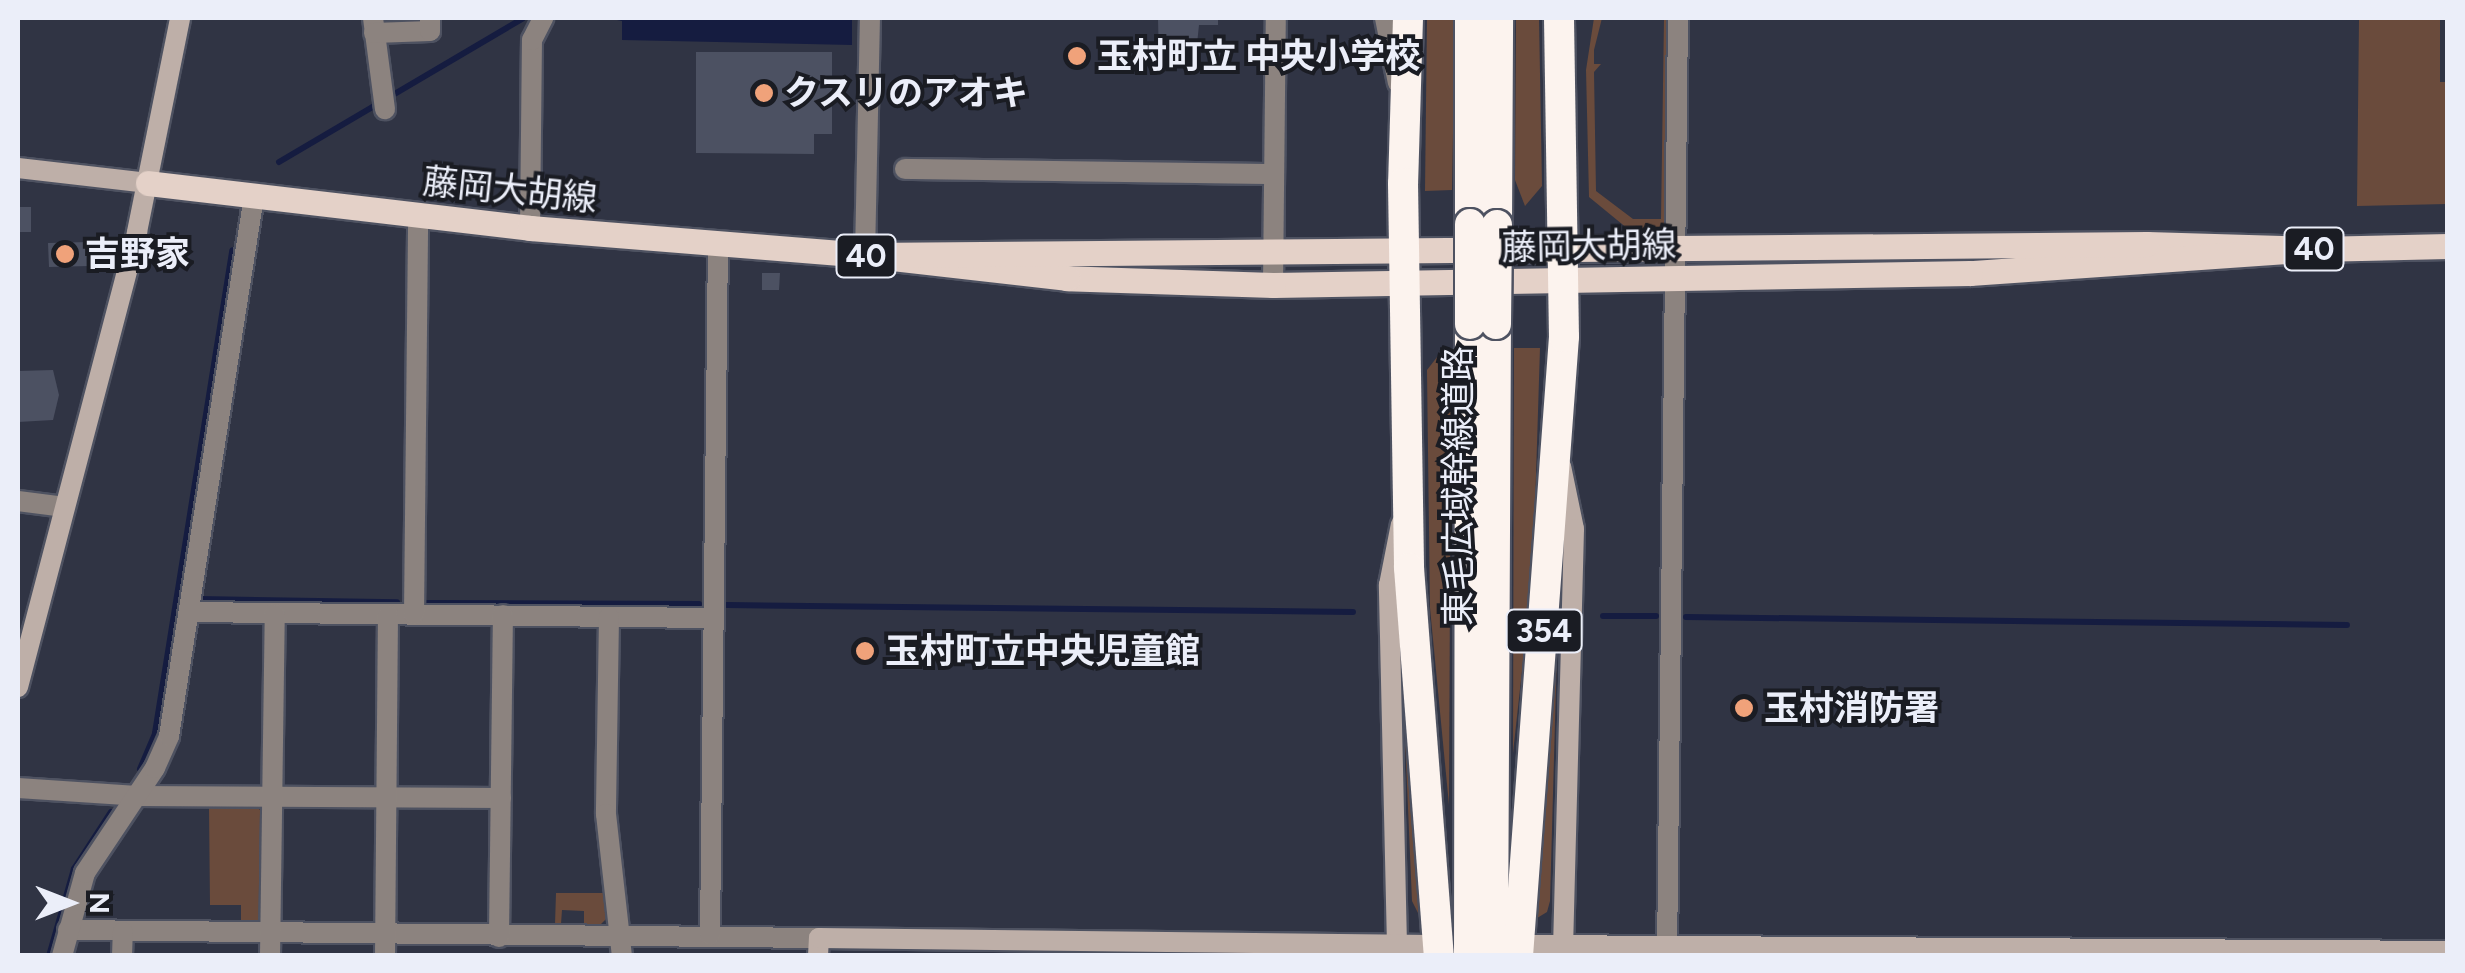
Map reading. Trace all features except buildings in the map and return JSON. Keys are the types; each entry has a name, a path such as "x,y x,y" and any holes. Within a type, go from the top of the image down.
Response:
{"highway":[{"path":"1408,18 1403,224 1410,267 1408,499 1435,950"},
{"name":"東毛広域幹線道路","path":"1470,18 1484,225"},
{"name":"東毛広域幹線道路","path":"1469,956 1484,225 1498,18"},
{"name":"354","path":"1523,950 1558,460 1559,32"},
{"name":"東毛広域幹線道路","path":"1483,324 1493,956"}],"main road":[{"name":"藤岡大胡線","path":"148,183 530,228 865,256 1066,278 1410,267 1559,276 1675,262 2147,244 2315,249"},
{"name":"藤岡大胡線","path":"1675,262 1784,258 1928,274 2315,249 2448,246"},
{"name":"藤岡大胡線","path":"865,256 1023,256 1273,272"},
{"name":"藤岡大胡線","path":"1410,267 1559,276"}],"street":[{"path":"18,687 148,183 180,18"},
{"path":"382,102 374,25 430,31 430,18"},
{"path":"530,228 532,40 543,18"},
{"path":"865,256 870,18"},
{"path":"1273,272 1276,18"},
{"path":"1386,18 1404,99"},
{"path":"1559,32 1573,18"},
{"path":"1667,951 1678,18"},
{"path":"18,168 148,183"},
{"path":"904,169 1274,174"},
{"path":"62,956 92,858 138,796 169,736 254,196"},
{"path":"414,614 418,216"},
{"path":"710,935 718,245"},
{"path":"1558,460 1574,528 1563,946"},
{"path":"1397,945 1389,584 1408,499"},
{"path":"18,501 65,508"},
{"path":"190,612 713,618"},
{"path":"270,956 274,934 275,614"},
{"path":"385,946 388,615"},
{"path":"503,615 503,943"},
{"path":"609,617 606,814 623,946"},
{"path":"18,788 138,796 502,798"},
{"path":"68,930 274,934 385,946 623,946 710,935 818,946 1397,945 1435,950"},
{"path":"122,956 123,932"},
{"path":"1523,950 1563,946 1667,951 2448,950"}],"shaded area":[{"path":"1427,18 1455,18 1452,190 1425,191"},
{"path":"1516,18 1539,18 1542,186 1525,206 1515,180"},
{"path":"1594,18 1602,18 1594,50 1594,64 1601,64 1594,72 1596,191 1633,219 1661,219 1664,18 1669,18 1665,229 1628,229 1589,197 1586,70"},
{"path":"2359,18 2440,18 2440,82 2448,82 2447,204 2357,206"},
{"path":"1514,348 1540,348 1533,570 1513,753"},
{"path":"1441,352 1451,355 1449,805 1430,608 1427,370"},
{"path":"1560,542 1550,901 1547,912 1529,923"},
{"path":"1401,592 1422,921 1412,901 1404,715 1399,713"},
{"path":"209,806 256,806 265,815 264,913 256,924 241,923 241,905 210,905"},
{"path":"556,893 610,893 614,911 601,924 584,924 584,911 562,910 561,924 555,924"}],"water":[{"path":"607,18 852,18 852,45 622,40 622,21"}],"waterway":[{"path":"279,162 523,18"},
{"path":"140,769 155,733 232,250"},
{"path":"198,599 397,602"},
{"path":"426,603 699,604"},
{"path":"727,605 1353,612"},
{"path":"1603,616 1656,616"},
{"path":"1686,617 2347,625"},
{"path":"49,956 74,869 111,812"}],"place":[{"name":"玉村町立 中央小学校","path":"1077,56"},
{"name":"クスリのアオキ","path":"764,93"},
{"name":"吉野家","path":"65,254"},
{"name":"玉村町立中央児童館","path":"865,651"},
{"name":"玉村消防署","path":"1744,708"}]}
